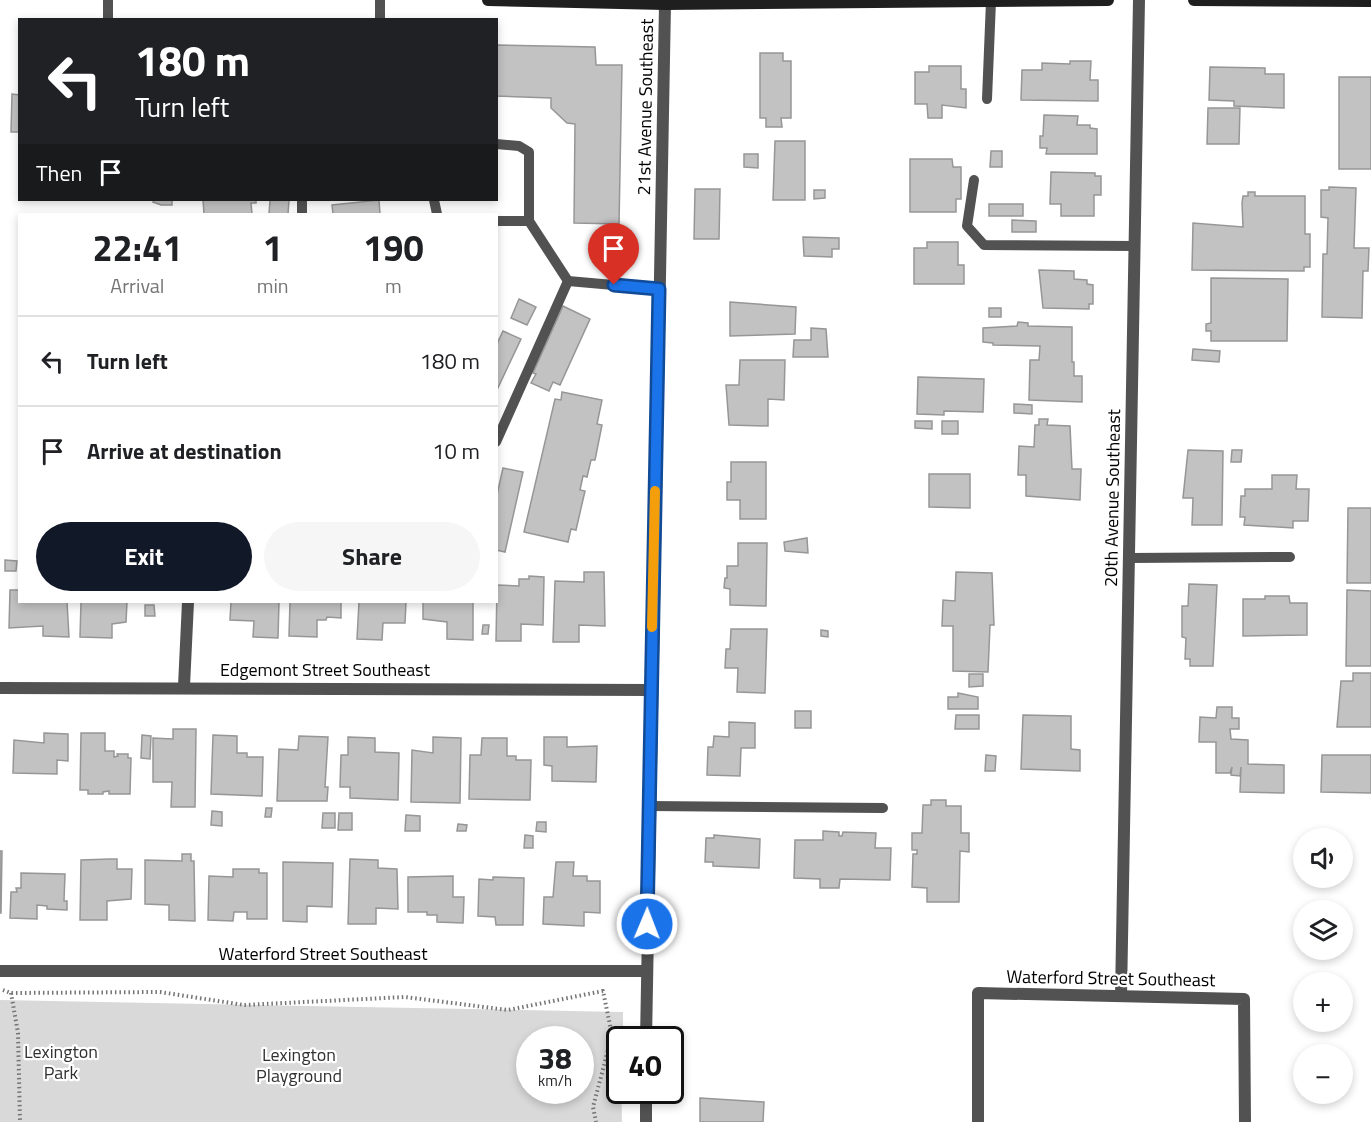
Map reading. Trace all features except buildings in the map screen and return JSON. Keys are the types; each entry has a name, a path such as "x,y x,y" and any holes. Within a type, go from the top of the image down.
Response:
{"main road":[{"path":"488,0 665,2 1108,0"},
{"path":"1194,0 1371,1"}],"street":[{"name":"20th Avenue Southeast","path":"1121,996 1138,0"},
{"name":"21st Avenue Southeast","path":"646,1026 665,2"},
{"path":"184,686 188,603"},
{"name":"Edgemont Street Southeast","path":"0,688 184,686 651,690"},
{"name":"Waterford Street Southeast","path":"0,971 647,971"},
{"name":"Waterford Street Southeast","path":"978,1122 978,993 1244,999 1245,1122"},
{"path":"646,1104 646,1122"}],"lane":[{"path":"108,0 108,18"},
{"path":"380,0 380,18"},
{"path":"987,99 991,1"},
{"path":"498,144 519,146 529,152 529,221 568,281"},
{"path":"974,180 967,226 984,245 1135,246"},
{"path":"498,221 529,221"},
{"path":"568,281 659,289"},
{"path":"498,438 568,281"},
{"path":"1129,558 1290,557"},
{"path":"649,806 883,808"}],"path":[{"path":"20,1122 18,1033 11,993 160,992 244,1005 405,997 508,1010 603,991 612,1035 593,1107 596,1122"}],"green space":[{"name":"Lexington Park","path":"0,1000 623,1012 623,1026 606,1026 606,1104 622,1104 622,1122 0,1122"}],"slow traffic":[{"path":"652,627 655,491"}],"route":[{"path":"614,285 659,289 647,924"}],"park label":[{"name":"Lexington Playground","path":"299,1064"}]}
